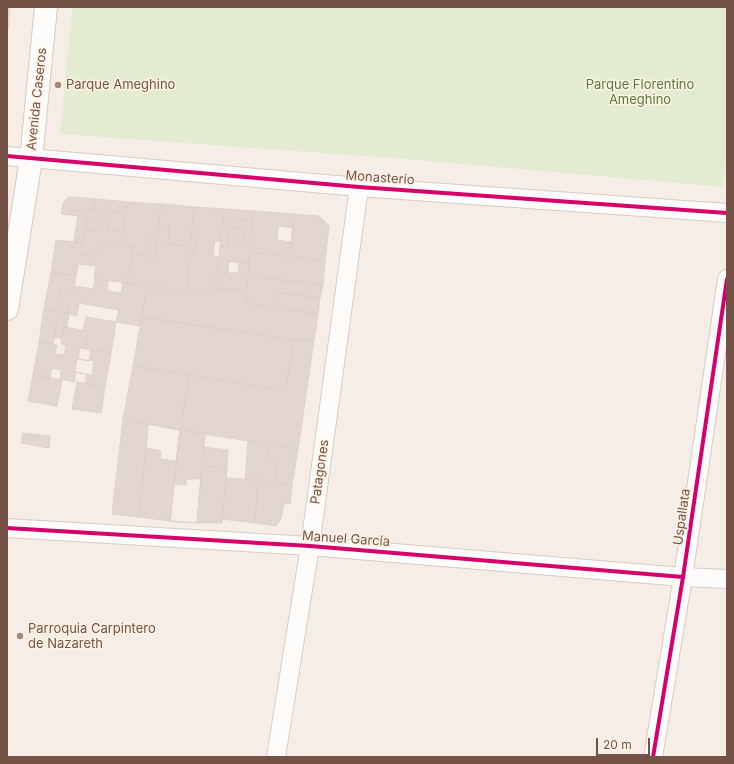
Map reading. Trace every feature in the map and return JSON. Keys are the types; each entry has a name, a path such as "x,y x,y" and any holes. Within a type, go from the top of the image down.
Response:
{"main road":[{"name":"Avenida Caseros","path":"7,309 31,159 46,7"}],"street":[{"name":"Monasterio","path":"7,156 359,187 727,213"},
{"name":"Patagones","path":"276,757 310,546 359,187"},
{"name":"Uspallata","path":"653,757 683,576 727,279"},
{"name":"Manuel García","path":"7,528 310,546 727,579"}],"green space":[{"name":"Parque Florentino Ameghino","path":"72,7 727,7 727,151 723,187 405,159 60,134"}],"building":[{"path":"7,7 10,7 8,30 7,30"},
{"path":"69,197 95,199 93,210 72,210 71,215 61,214 63,203"},
{"path":"95,199 128,202 127,206 123,206 122,212 100,211 93,210"},
{"path":"128,202 161,204 157,240 148,239 148,244 156,244 156,257 132,254 133,247 121,246"},
{"path":"161,204 194,207 190,246 168,244 169,227 159,226"},
{"path":"123,206 127,206 123,232 108,230 109,224 102,224 103,218 99,218 100,211 122,212"},
{"path":"194,207 224,209 220,241 215,241 213,257 218,257 213,295 186,291 190,255 194,256 195,240 191,240"},
{"path":"83,209 88,209 87,216 82,216"},
{"path":"88,209 100,211 99,218 103,218 102,224 109,224 108,230 123,232 121,246 100,244 98,256 81,255 85,229 98,231 100,222 86,220"},
{"path":"224,209 253,211 252,221 223,218"},
{"path":"72,210 83,211 82,216 71,215"},
{"path":"253,211 294,214 290,256 250,252"},
{"path":"294,214 319,216 329,226 325,261 290,256"},
{"path":"78,215 87,216 83,243 74,242"},
{"path":"223,218 252,221 251,235 245,234 245,229 230,228 227,247 220,246"},
{"path":"86,220 100,222 98,231 85,229"},
{"path":"159,226 169,227 168,244 190,246 191,240 195,240 194,256 190,255 186,291 127,283 132,254 156,257 156,244 148,244 148,239 157,240"},
{"path":"278,226 293,228 291,242 277,240"},
{"path":"230,228 245,229 244,241 228,239"},
{"path":"245,234 251,235 249,263 228,261 228,273 217,272 220,246 227,247 228,239 244,241"},
{"path":"56,240 83,243 81,255 98,256 100,244 133,247 127,283 94,279 96,266 78,264 76,276 51,273"},
{"path":"250,252 325,261 323,285 248,276"},
{"path":"228,261 249,263 246,291 215,288 217,272 228,273"},
{"path":"228,261 239,262 238,273 228,273"},
{"path":"51,273 76,276 73,292 60,290 57,303 69,305 67,313 44,309"},
{"path":"248,276 323,285 320,298 275,292 274,307 245,303"},
{"path":"95,279 108,281 107,291 121,293 123,282 147,287 140,326 116,322 119,310 79,303 77,316 67,313 69,305 57,303 60,290 73,292 75,286 93,289"},
{"path":"147,287 213,295 215,288 246,291 245,303 318,314 314,340 294,340 142,317"},
{"path":"275,292 320,298 318,314 274,307"},
{"path":"44,309 69,314 67,327 64,327 65,322 57,321 53,344 39,342"},
{"path":"86,317 116,322 111,353 85,349 88,331 83,330"},
{"path":"142,317 294,340 285,391 133,366"},
{"path":"57,321 65,322 62,339 54,337"},
{"path":"64,327 88,331 85,349 61,344"},
{"path":"294,340 314,340 298,449 180,430 189,375 285,391"},
{"path":"39,342 57,345 55,354 64,355 66,345 80,348 78,359 89,361 91,350 111,353 105,387 85,383 87,374 76,372 74,382 60,379 61,370 52,368 50,377 33,375"},
{"path":"77,359 94,361 92,375 75,372"},
{"path":"133,366 189,375 180,430 123,419"},
{"path":"33,375 62,380 57,406 28,401"},
{"path":"77,382 105,387 101,413 72,409"},
{"path":"123,419 148,424 139,517 112,514"},
{"path":"148,424 180,430 170,521 139,517"},
{"path":"148,424 180,430 176,461 160,459 161,451 146,448"},
{"path":"180,430 205,434 197,523 170,521"},
{"path":"23,433 50,436 49,448 21,443"},
{"path":"248,441 270,444 267,459 278,462 274,483 245,480"},
{"path":"270,444 298,449 292,485 274,483 278,462 267,459"},
{"path":"203,447 228,450 227,468 202,466"},
{"path":"202,466 227,468 222,523 197,523"},
{"path":"226,478 258,480 255,523 222,519"},
{"path":"186,479 201,479 197,523 170,521 174,484 186,485"},
{"path":"258,480 292,485 290,504 284,503 281,519 276,526 255,523"}],"cycle path":[{"path":"7,156 359,187 727,213"},
{"path":"653,757 683,577 727,279"},
{"path":"7,528 310,546 683,577"}],"place":[{"name":"Parque Ameghino","path":"58,85"},
{"name":"Parroquia Carpintero de Nazareth","path":"20,636"}]}
